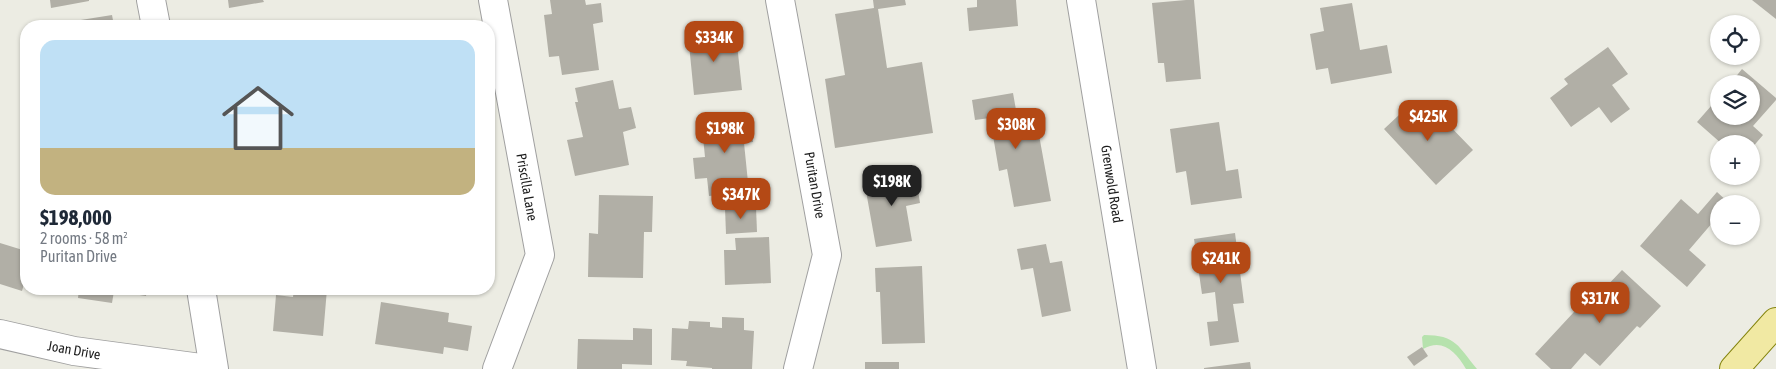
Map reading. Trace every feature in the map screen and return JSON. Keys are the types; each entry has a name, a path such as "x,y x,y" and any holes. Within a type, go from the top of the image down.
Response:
{"main road":[{"path":"1734,369 1776,322"}],"street":[{"path":"151,0 155,20"},
{"name":"Priscilla Lane","path":"493,0 540,255 497,369"},
{"name":"Puritan Drive","path":"780,0 827,255 798,369"},
{"name":"Grenwold Road","path":"1081,0 1142,369"},
{"path":"201,295 214,369"},
{"name":"Joan Drive","path":"0,334 74,351 208,369"}],"green space":[{"path":"1424,335 1443,337 1455,343 1477,369 1466,369 1453,352 1443,346 1430,346 1423,349 1422,337"}],"building":[{"path":"50,0 89,0 89,1 51,8"},
{"path":"228,0 263,0 264,2 229,8"},
{"path":"550,0 585,0 586,5 601,3 603,22 593,24 599,70 562,75 559,56 549,57 544,15 552,14"},
{"path":"873,0 905,0 906,5 878,9 887,68 922,62 933,133 835,148 825,79 845,75 835,14 874,8"},
{"path":"977,0 1016,0 1018,26 969,31 967,8 977,7"},
{"path":"1194,0 1201,79 1166,82 1164,63 1158,63 1152,3"},
{"path":"1752,0 1776,0 1776,19"},
{"path":"1352,3 1360,50 1387,45 1392,73 1331,84 1328,68 1316,70 1310,34 1324,31 1320,8"},
{"path":"112,15 113,20 81,20"},
{"path":"729,30 730,44 737,44 742,90 694,95 688,34"},
{"path":"1608,47 1628,74 1612,85 1630,109 1611,123 1599,107 1571,127 1550,98 1568,84 1564,79"},
{"path":"1742,69 1749,75 1737,75"},
{"path":"613,80 619,109 631,107 636,128 623,132 629,165 575,176 567,140 583,137 575,102 578,102 575,88"},
{"path":"1760,84 1776,100 1760,118"},
{"path":"1013,93 1019,127 1037,124 1051,201 1014,207 1007,169 999,171 990,118 975,120 972,100"},
{"path":"1414,101 1437,125 1443,119 1473,150 1436,185 1384,129"},
{"path":"1710,107 1710,125 1754,125 1763,135 1760,138 1760,135 1712,135 1697,122"},
{"path":"750,113 753,142 744,143 749,192 709,196 707,178 695,179 693,158 705,157 701,117"},
{"path":"1219,122 1226,171 1238,169 1242,198 1191,205 1186,171 1176,173 1170,129"},
{"path":"915,171 920,203 906,206 912,241 876,247 864,180"},
{"path":"599,195 653,196 652,232 644,232 643,278 588,277 589,233 598,234"},
{"path":"1681,199 1698,214 1710,200 1710,226 1689,250 1706,265 1687,287 1640,246"},
{"path":"756,207 757,232 726,234 725,208"},
{"path":"1235,233 1244,303 1233,304 1239,342 1210,346 1207,322 1218,321 1215,292 1202,294 1194,239"},
{"path":"769,237 771,283 725,285 724,250 736,250 735,238"},
{"path":"0,243 20,249 20,290 0,284"},
{"path":"1046,244 1050,263 1062,261 1071,311 1042,317 1033,268 1021,270 1017,249"},
{"path":"922,266 925,343 882,344 880,292 876,292 875,268"},
{"path":"1622,270 1661,306 1640,328 1637,326 1600,366 1585,353 1571,369 1551,369 1535,354 1599,285 1604,289"},
{"path":"78,295 113,295 112,303 78,298"},
{"path":"276,295 293,297 293,295 326,295 323,336 273,331"},
{"path":"381,302 449,313 448,322 472,326 468,351 444,347 443,354 375,344"},
{"path":"722,317 744,318 744,330 754,331 752,369 712,369 686,366 687,361 671,360 672,328 688,329 689,321 710,322 710,327 722,328"},
{"path":"633,328 652,329 652,365 622,364 622,369 577,369 578,339 633,340"},
{"path":"1422,347 1428,356 1414,366 1407,357"},
{"path":"865,362 899,362 899,369 865,369"},
{"path":"1250,362 1251,369 1204,369 1204,368"}]}
